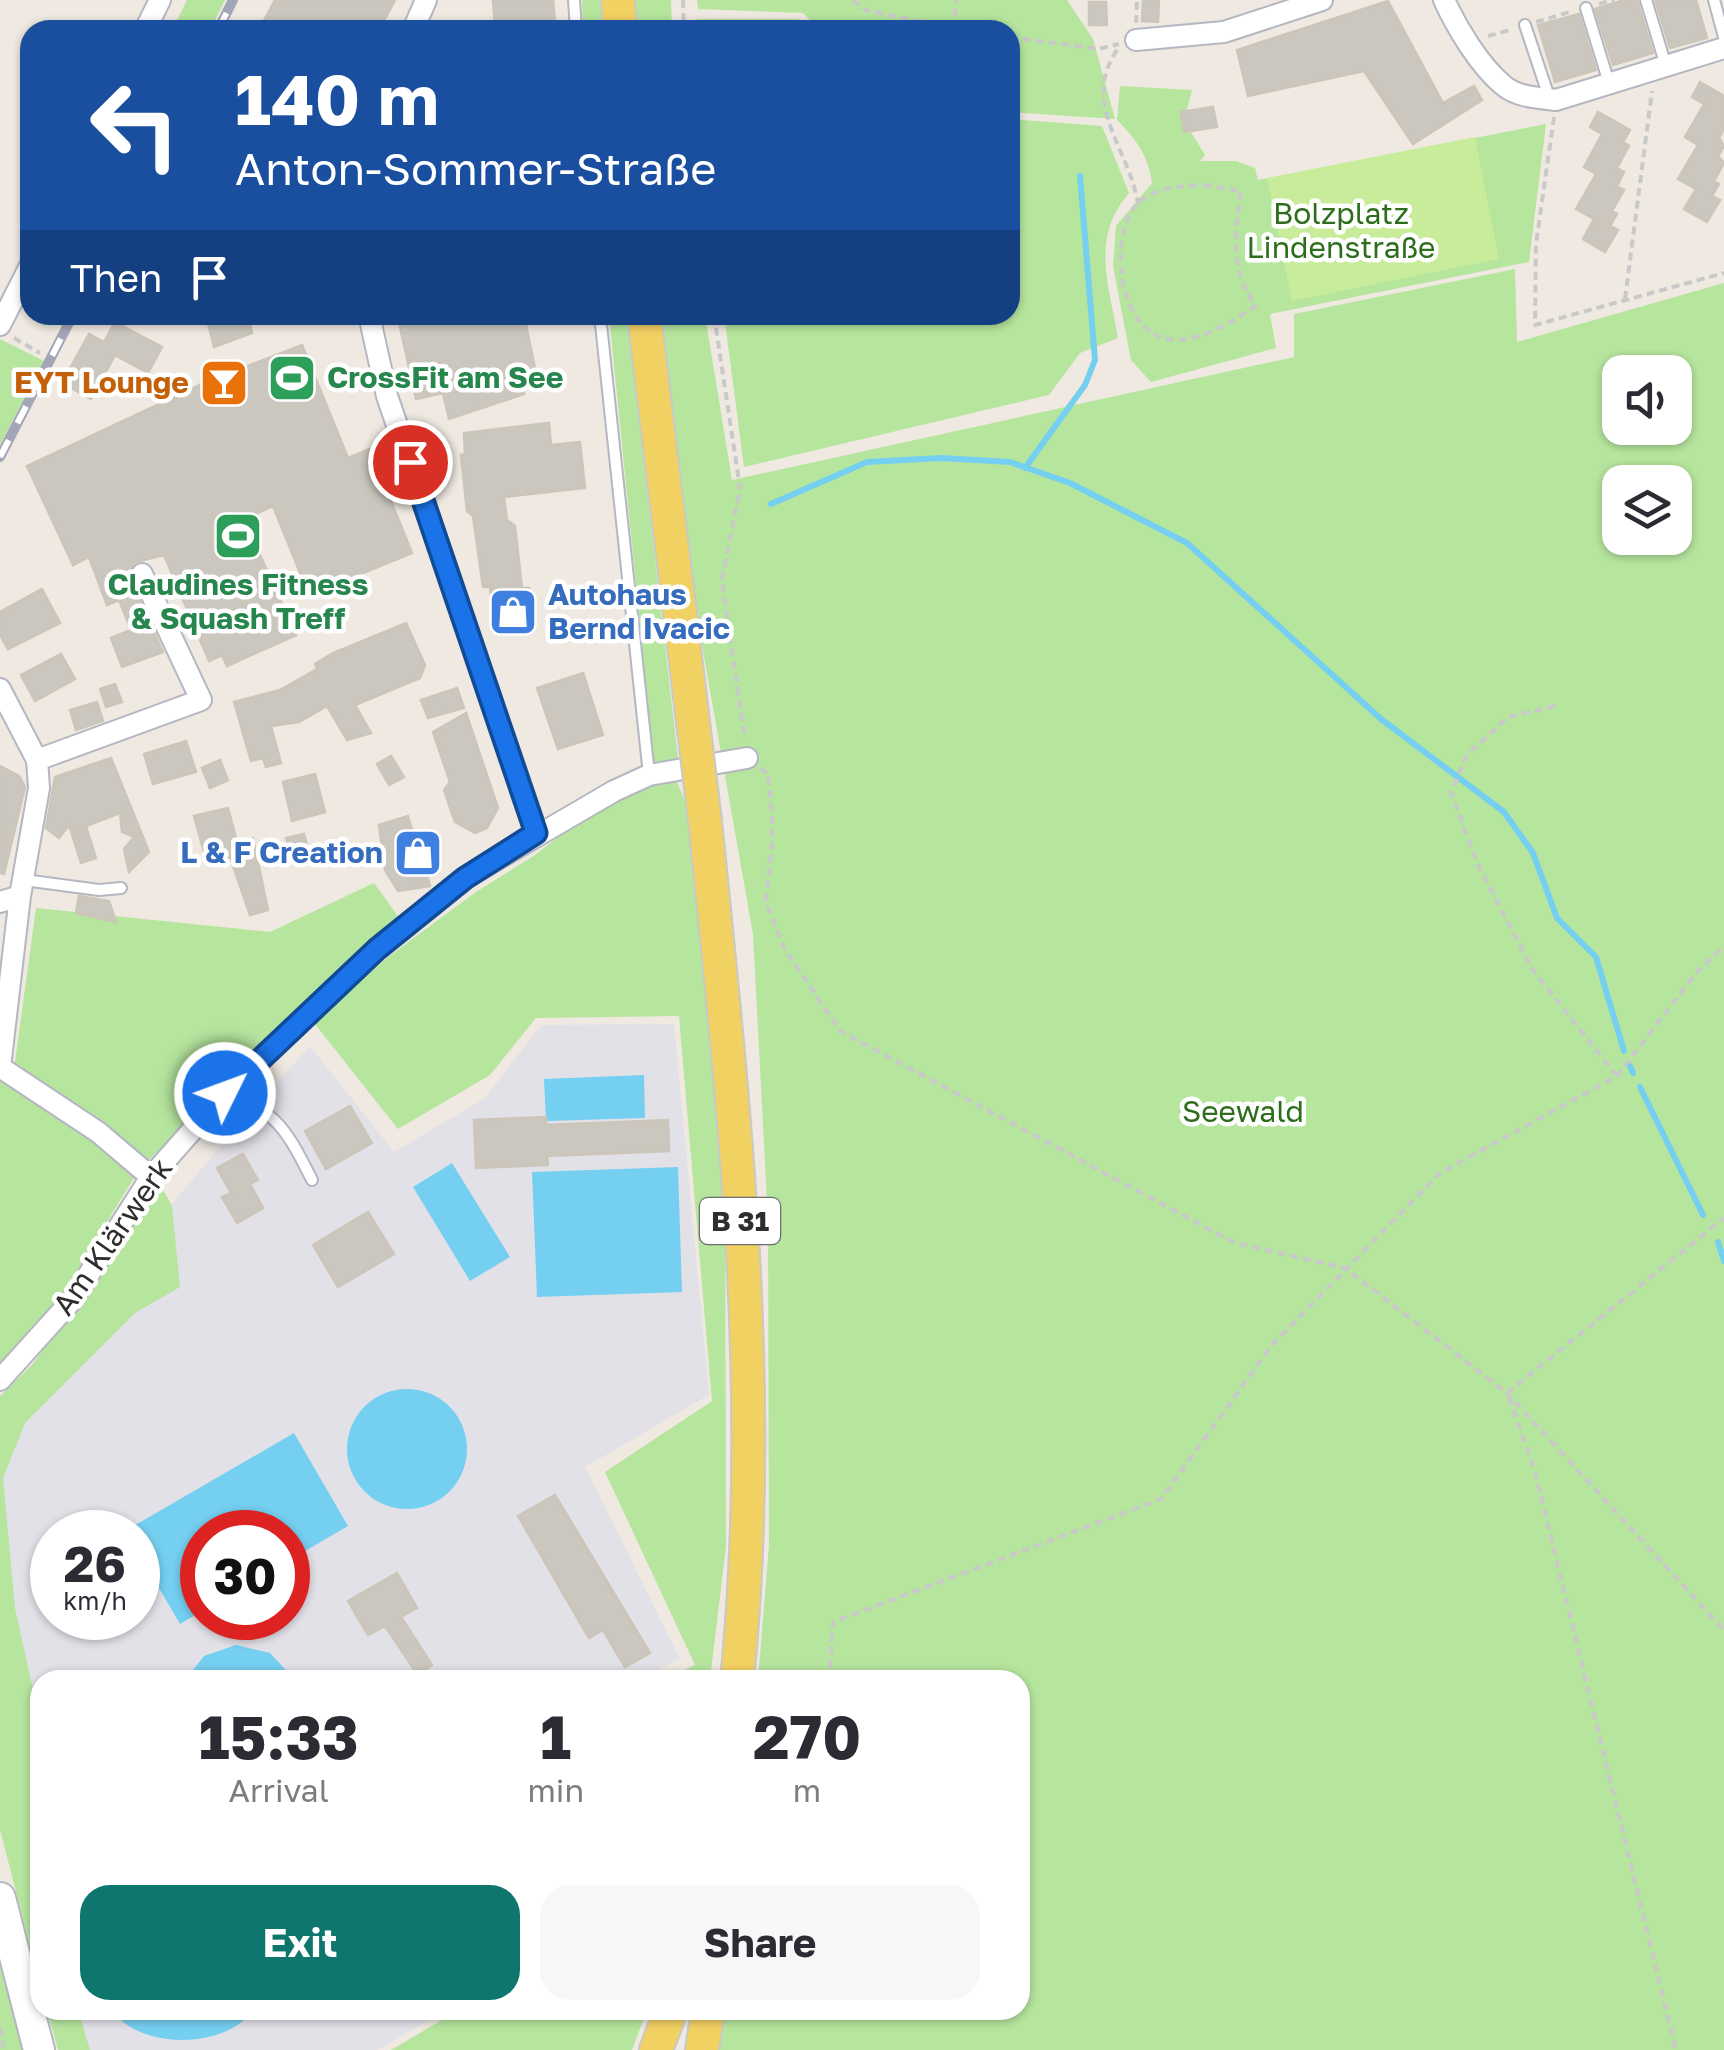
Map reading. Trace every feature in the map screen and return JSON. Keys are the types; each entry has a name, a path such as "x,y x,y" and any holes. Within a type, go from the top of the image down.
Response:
{"main road":[{"name":"B 31","path":"645,325 706,822 745,1278 746,1522 738,1670"},
{"path":"0,1898 30,2015"},
{"path":"31,2020 39,2050"},
{"path":"656,2050 667,2020"},
{"path":"702,2050 706,2020"}],"street":[{"path":"1136,40 1224,32 1322,0"},
{"path":"1444,0 1468,42 1504,87 1553,100 1724,48"},
{"path":"6,330 20,293"},
{"path":"371,325 387,396 536,833"},
{"path":"37,760 200,700 142,574"},
{"path":"0,689 37,760 40,788 14,892 0,1067 98,1132 151,1177"},
{"name":"Am Klärwerk","path":"0,1380 72,1299 151,1177 225,1093 377,949 465,878 536,833 649,775 747,758"}],"lane":[{"path":"1646,0 1661,69"},
{"path":"1714,0 1724,37"},
{"path":"1586,8 1610,84"},
{"path":"1525,25 1553,100"},
{"path":"601,325 649,775"},
{"path":"14,892 121,888"},
{"path":"225,1093 266,1111 289,1135 312,1180"}],"path":[{"path":"853,0 866,10 912,20"},
{"path":"1020,37 1098,49 1124,43 1114,52 1101,93 1115,144 1134,181 1138,204 1125,228 1122,256 1128,301 1138,321 1157,336 1180,340 1228,324 1256,306 1238,275 1236,228 1241,191 1185,186 1158,192 1138,204"},
{"path":"1625,300 1661,69"},
{"path":"1553,100 1536,244 1535,325 1724,272"},
{"path":"716,325 740,488 722,580 747,758 768,774 773,831 766,902 784,948 840,1030 1235,1243 1345,1268 1507,1393 1724,1630"},
{"path":"6,330 40,353"},
{"path":"1555,706 1508,716 1466,756 1451,793 1478,864 1532,970 1617,1076"},
{"path":"830,1670 833,1622 1161,1500 1272,1345 1440,1173 1617,1076 1696,973 1724,946"},
{"path":"1507,1393 1724,1218"},
{"path":"1507,1393 1534,1468 1676,2050"},
{"path":"0,2028 4,2050"}],"shaded area":[{"path":"674,1024 709,1395 585,1467 680,1659 656,1670 30,1670 30,1894 0,1771 0,1412 236,1127 310,1046 394,1152 485,1098 541,1025"},
{"path":"64,2020 430,2020 377,2050 73,2050"}],"green space":[{"path":"187,0 225,0 215,20 177,20"},
{"path":"582,0 600,0 602,20 583,20"},
{"path":"632,0 671,0 672,20 633,20"},
{"path":"697,0 1067,0 1093,39 1115,119 1020,113 1020,20 810,20 803,13 698,9"},
{"path":"799,19 800,20 697,20"},
{"path":"1120,86 1192,90 1184,121 1205,155 1200,161 1236,161 1255,168 1258,180 1546,124 1529,262 1270,314 1276,348 1151,382 1131,360 1113,266 1116,226 1152,183 1140,149 1117,120"},
{"path":"1020,120 1102,126 1129,193 1117,210 1106,245 1107,281 1118,338 1080,353 1049,395 744,467 725,325 1020,325"},
{"name":"Bolzplatz Lindenstraße","path":"1475,137 1499,259 1292,301 1267,178"},
{"name":"Seewald","path":"1515,269 1517,342 1724,283 1724,2050 718,2050 722,2020 1030,2020 1030,1670 759,1670 769,1545 768,1220 753,934 691,583 662,325 707,325 732,480 1294,357 1294,314"},
{"path":"610,325 628,325 678,758 654,764"},
{"path":"0,339 44,361 0,445"},
{"path":"653,779 677,782 690,813 725,1137 726,1546 711,1670 685,1670 695,1665 605,1472 712,1401 679,1016 536,1018 490,1075 398,1129 314,1023 388,957 607,800"},
{"path":"374,883 402,922 140,1168 64,1292 23,1348 0,1369 0,1081 13,1077 36,908 270,932"},
{"path":"161,1186 172,1206 180,1287 135,1313 25,1423 3,1478 15,1608 30,1676 30,1946 0,1830 0,1396 32,1365"},
{"path":"0,1943 26,2050 0,2050"},
{"path":"50,2020 81,2020 90,2050 58,2050"},
{"path":"442,2020 643,2020 632,2050 391,2050"}],"water":[{"path":"644,1075 645,1118 546,1121 544,1079"},
{"path":"452,1163 510,1257 470,1281 413,1187"},
{"path":"678,1167 682,1292 537,1297 532,1172"},
{"path":"407,1389 430,1393 450,1406 463,1426 467,1449 463,1472 450,1492 430,1505 407,1509 384,1505 364,1492 351,1472 347,1449 351,1426 364,1406 384,1393"},
{"path":"294,1433 348,1526 310,1548 310,1510 180,1510 180,1624 160,1590 160,1511"},
{"path":"236,1645 270,1653 286,1670 193,1670 204,1656"},
{"path":"122,2020 243,2020 223,2032 182,2040 161,2038"}],"building":[{"path":"275,0 395,0 384,20 264,20"},
{"path":"493,0 553,0 555,20 494,20"},
{"path":"1143,0 1159,0 1158,22 1142,21"},
{"path":"1637,0 1653,53 1613,65 1595,9"},
{"path":"1655,0 1696,0 1707,38 1670,48"},
{"path":"1388,1 1443,103 1474,86 1482,100 1413,144 1364,71 1248,96 1237,50"},
{"path":"1089,2 1106,2 1107,25 1089,25"},
{"path":"1579,14 1596,70 1555,82 1538,25"},
{"path":"1700,82 1724,96 1724,129 1719,138 1724,146 1718,156 1724,163 1714,181 1719,184 1712,196 1720,200 1707,222 1684,209 1696,189 1678,179 1698,145 1685,137 1704,104 1692,97"},
{"path":"1213,107 1217,127 1184,132 1181,112"},
{"path":"1598,112 1630,130 1623,142 1629,146 1617,168 1624,172 1617,186 1624,190 1612,211 1617,214 1610,226 1618,230 1605,252 1583,239 1594,219 1576,209 1596,174 1584,167 1602,134 1590,127"},
{"path":"113,325 121,325 162,347 148,373 115,355 91,399 62,383 89,334 104,342"},
{"path":"208,325 250,325 252,333 214,347"},
{"path":"400,325 526,325 536,373 521,376 524,394 449,419 443,393 416,399"},
{"path":"302,345 348,458 370,449 412,553 309,595 273,506 244,519 296,635 227,666 222,655 209,661 164,555 135,562 128,574 163,652 122,667 111,638 131,630 119,600 107,605 89,557 73,565 27,466 204,383"},
{"path":"549,423 551,445 580,442 585,488 504,497 507,520 515,526 522,588 529,588 532,620 494,624 490,587 483,587 473,516 467,511 461,455 465,454 464,433"},
{"path":"42,589 60,623 8,649 0,635 0,612"},
{"path":"406,623 425,665 420,678 355,705 371,733 347,740 327,706 299,722 271,726 281,763 266,767 263,758 251,761 234,702 280,690 317,669 315,664 333,653"},
{"path":"61,654 75,679 35,701 21,675"},
{"path":"583,673 603,735 558,749 537,688"},
{"path":"115,684 122,702 106,707 100,689"},
{"path":"457,688 464,708 428,718 421,700"},
{"path":"97,702 103,721 76,730 70,710"},
{"path":"466,713 498,808 487,828 475,833 455,822 444,790 450,782 433,732"},
{"path":"186,741 196,772 153,784 144,754"},
{"path":"391,756 404,777 389,785 377,764"},
{"path":"111,758 149,852 129,872 124,849 134,837 122,832 120,813 86,826 96,858 81,863 69,825 59,838 46,828 55,777"},
{"path":"220,760 228,780 210,788 202,768"},
{"path":"0,766 19,776 25,787 4,874 0,873"},
{"path":"315,774 325,812 292,821 283,782"},
{"path":"228,808 237,842 253,838 268,910 250,915 230,857 207,863 194,816"},
{"path":"408,816 415,841 430,838 437,866 425,868 430,886 398,891 385,870 379,825"},
{"path":"304,834 311,860 293,864 286,838"},
{"path":"79,896 109,901 116,922 76,913"},
{"path":"350,1106 372,1143 326,1169 305,1131"},
{"path":"546,1117 546,1125 668,1120 669,1151 547,1156 548,1165 476,1168 474,1120"},
{"path":"243,1154 258,1180 250,1184 263,1208 237,1223 222,1197 231,1193 217,1168"},
{"path":"368,1212 394,1254 338,1287 313,1245"},
{"path":"555,1495 650,1653 625,1667 603,1630 589,1638 518,1516"},
{"path":"397,1573 417,1608 401,1617 432,1665 415,1670 385,1626 368,1635 348,1601"}],"waterway":[{"path":"1025,468 1085,385 1095,360 1080,176"},
{"path":"771,504 867,462 941,458 1010,462 1070,483 1187,543 1381,719 1504,812 1533,853 1557,918 1596,957 1624,1051"},
{"path":"1630,1066 1633,1073"},
{"path":"1640,1087 1703,1215"},
{"path":"1718,1242 1724,1261"}],"railway":[{"path":"223,20 233,0"},
{"path":"0,457 68,325"}],"place":[{"name":"CrossFit am See","path":"292,378"},
{"name":"EYT Lounge","path":"224,383"},
{"name":"Claudines Fitness & Squash Treff","path":"238,536"},
{"name":"Autohaus Bernd Ivacic","path":"513,612"},
{"name":"L & F Creation","path":"418,853"}],"route":[{"path":"225,1093 377,949 465,878 536,833 410,462"}]}
